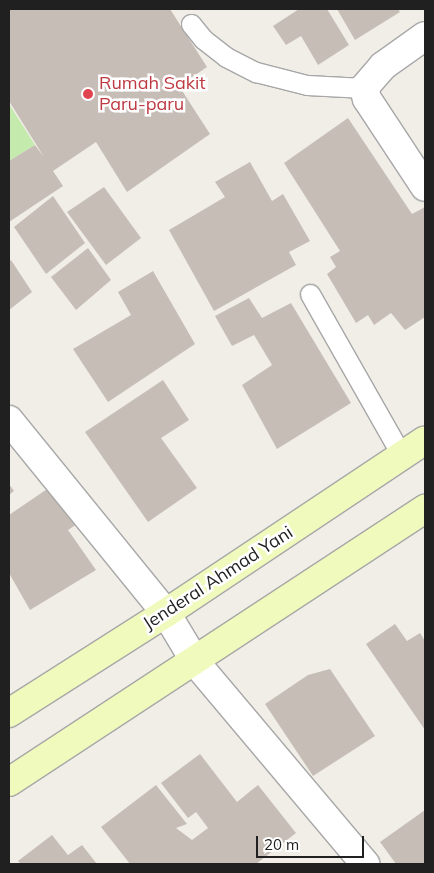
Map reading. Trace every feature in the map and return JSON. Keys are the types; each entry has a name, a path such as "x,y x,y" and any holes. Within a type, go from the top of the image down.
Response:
{"main road":[{"name":"Jenderal Ahmad Yani","path":"9,713 166,613 425,440"},
{"path":"9,782 196,662 425,509"}],"street":[{"path":"425,36 383,66 364,88 367,99 425,187"},
{"path":"9,420 166,613 196,662 365,864"}],"lane":[{"path":"191,24 203,39 226,57 256,72 307,85 364,88"},
{"path":"310,294 402,456"}],"green space":[{"path":"9,104 35,145 9,161"}],"building":[{"name":"Rumah Sakit Paru-paru","path":"9,9 170,9 207,67 179,86 210,134 127,192 96,142 53,171 63,186 9,222 9,161 35,145 44,157 9,101"},
{"path":"299,9 327,9 349,45 318,65 301,36 286,45 273,26"},
{"path":"337,9 398,9 400,12 355,40"},
{"path":"348,118 412,214 425,207 425,317 405,330 391,313 374,325 368,315 356,323 327,274 336,267 330,257 340,251 284,163"},
{"path":"250,162 272,201 283,194 310,241 289,252 296,265 214,311 169,230 225,197 215,182"},
{"path":"104,187 141,238 106,265 67,212"},
{"path":"53,196 85,243 46,274 14,227"},
{"path":"88,248 111,280 76,310 51,277"},
{"path":"11,260 32,292 9,310 9,262"},
{"path":"153,271 195,344 108,402 73,349 131,315 118,292"},
{"path":"249,298 262,318 291,303 351,403 277,449 242,385 272,365 254,335 232,346 215,316"},
{"path":"163,380 189,420 161,438 197,488 148,522 85,432"},
{"path":"9,484 14,491 9,495"},
{"path":"53,485 80,522 68,530 96,570 30,610 9,573 9,515"},
{"path":"395,624 407,641 420,633 425,641 425,730 366,644"},
{"path":"330,669 375,736 313,776 265,704 308,675"},
{"path":"200,754 237,802 258,785 296,833 256,864 130,864 101,827 156,785 187,824 176,828 192,840 208,828 196,812 188,818 161,783"},
{"path":"425,810 425,864 396,864 380,842"},
{"path":"52,835 68,855 82,845 97,864 21,864 18,861"}],"place":[{"name":"Rumah Sakit Paru-paru","path":"88,94"}]}
